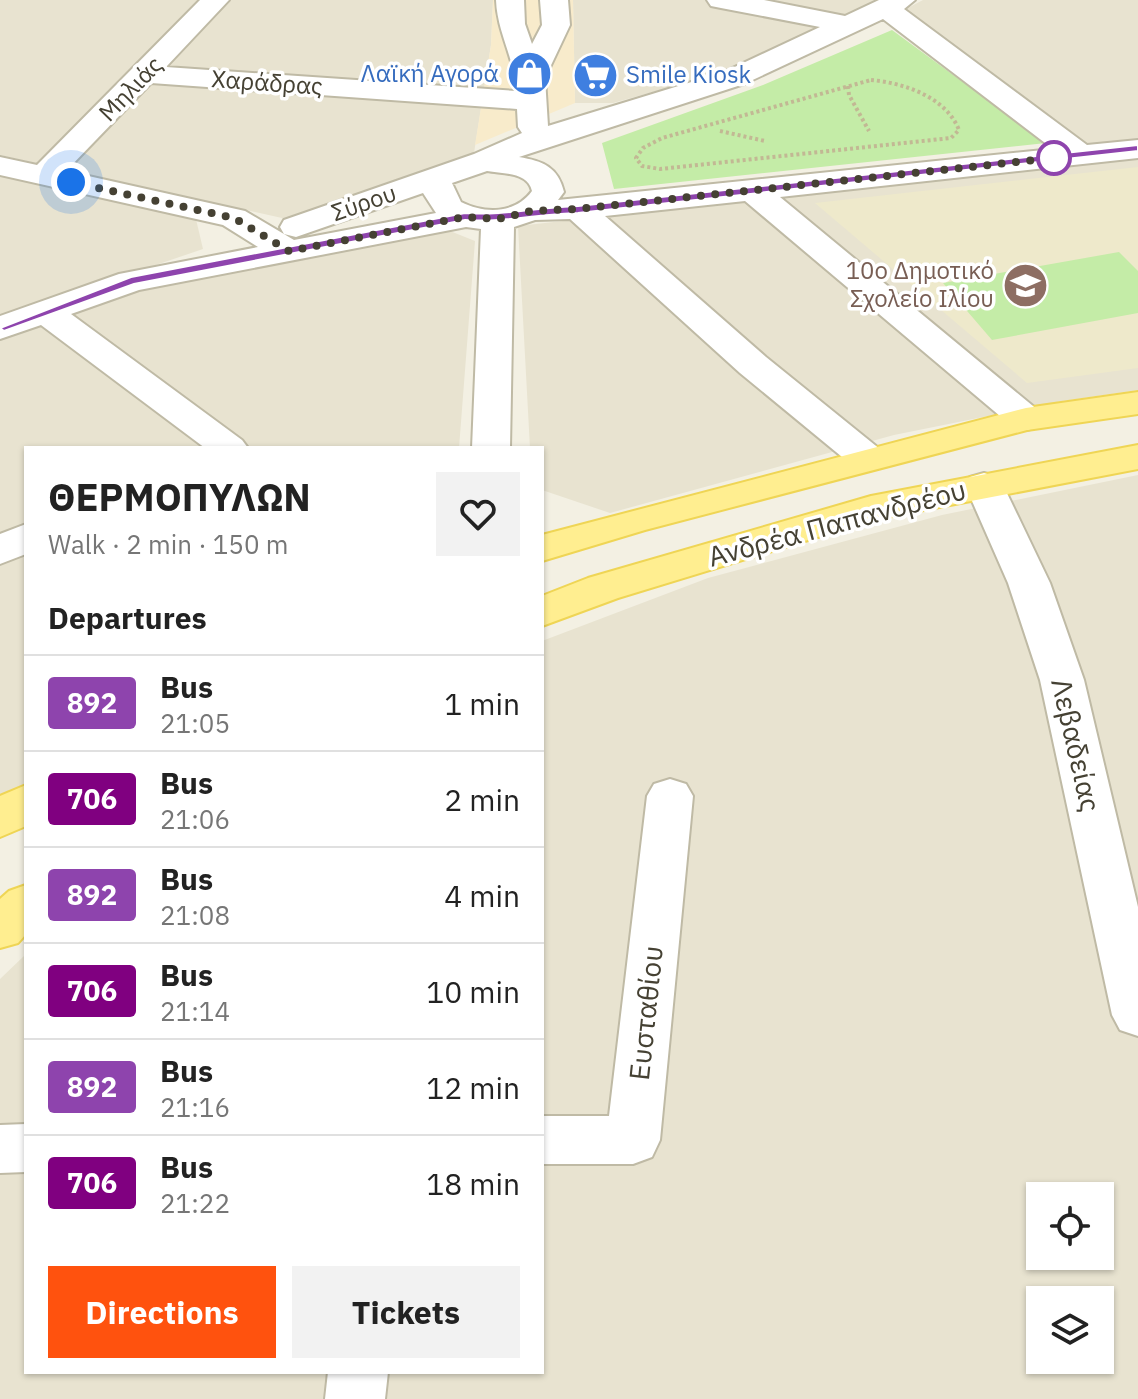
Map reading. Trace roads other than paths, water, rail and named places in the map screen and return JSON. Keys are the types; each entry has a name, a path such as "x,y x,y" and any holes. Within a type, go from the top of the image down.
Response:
{"main road":[{"name":"Ανδρέα Παπανδρέου","path":"544,547 867,458 1026,419 1138,403"},
{"name":"Ανδρέα Παπανδρέου","path":"544,611 603,588 871,508 1138,457"},
{"path":"0,820 24,803"},
{"path":"0,929 24,906"}],"street":[{"name":"Μηλιάς","path":"44,176 215,0"},
{"path":"436,180 436,195 441,204 498,215 548,192 533,155 531,89 511,24 510,0"},
{"path":"531,89 556,25 554,0"},
{"path":"721,0 851,25"},
{"path":"533,155 734,78 894,4 1080,155"},
{"name":"Χαράδρας","path":"146,74 531,89"},
{"name":"Σύρου","path":"0,328 131,281 279,244 498,215 1138,149"},
{"name":"Σύρου","path":"279,244 436,180 454,169 485,161 533,155"},
{"path":"0,166 234,218 279,244"},
{"path":"753,191 1026,419"},
{"path":"578,209 741,355 867,458"},
{"path":"491,446 498,215"},
{"path":"45,312 212,444"},
{"name":"Λεβαδείας","path":"984,485 1029,583 1062,680 1138,1015"},
{"path":"0,551 24,538"},
{"name":"Ευσταθίου","path":"544,1140 633,1140 670,796"},
{"path":"0,1149 24,1148"},
{"path":"355,1399 358,1374"}],"place":[{"name":"Λαϊκή Αγορά","path":"530,74"},
{"name":"Smile Kiosk","path":"595,75"},
{"name":"10ο Δημοτικό Σχολείο Ιλίου","path":"1025,285"}]}
